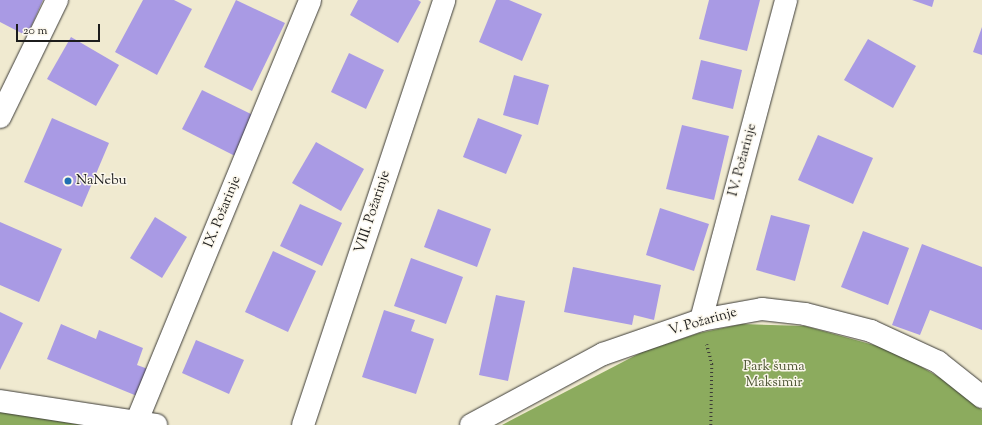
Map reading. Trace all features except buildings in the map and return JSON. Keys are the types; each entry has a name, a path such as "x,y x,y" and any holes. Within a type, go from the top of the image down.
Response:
{"street":[{"path":"0,117 57,0"},
{"name":"IX. Požarinje","path":"146,424 310,0"},
{"name":"VIII. Požarinje","path":"303,425 444,0"},
{"name":"IV. Požarinje","path":"701,320 786,0"},
{"name":"V. Požarinje","path":"471,425 603,354 701,320 762,309 842,323 910,346 938,362 982,397"},
{"path":"0,401 146,424"}],"path":[{"path":"701,320 712,364 711,425"}],"green space":[{"name":"Park šuma Maksimir","path":"742,324 805,326 892,350 946,381 982,410 982,425 502,425 642,352 699,333"},
{"path":"0,411 4,412 82,425 0,425"}],"place":[{"name":"NaNebu","path":"68,181"}]}
